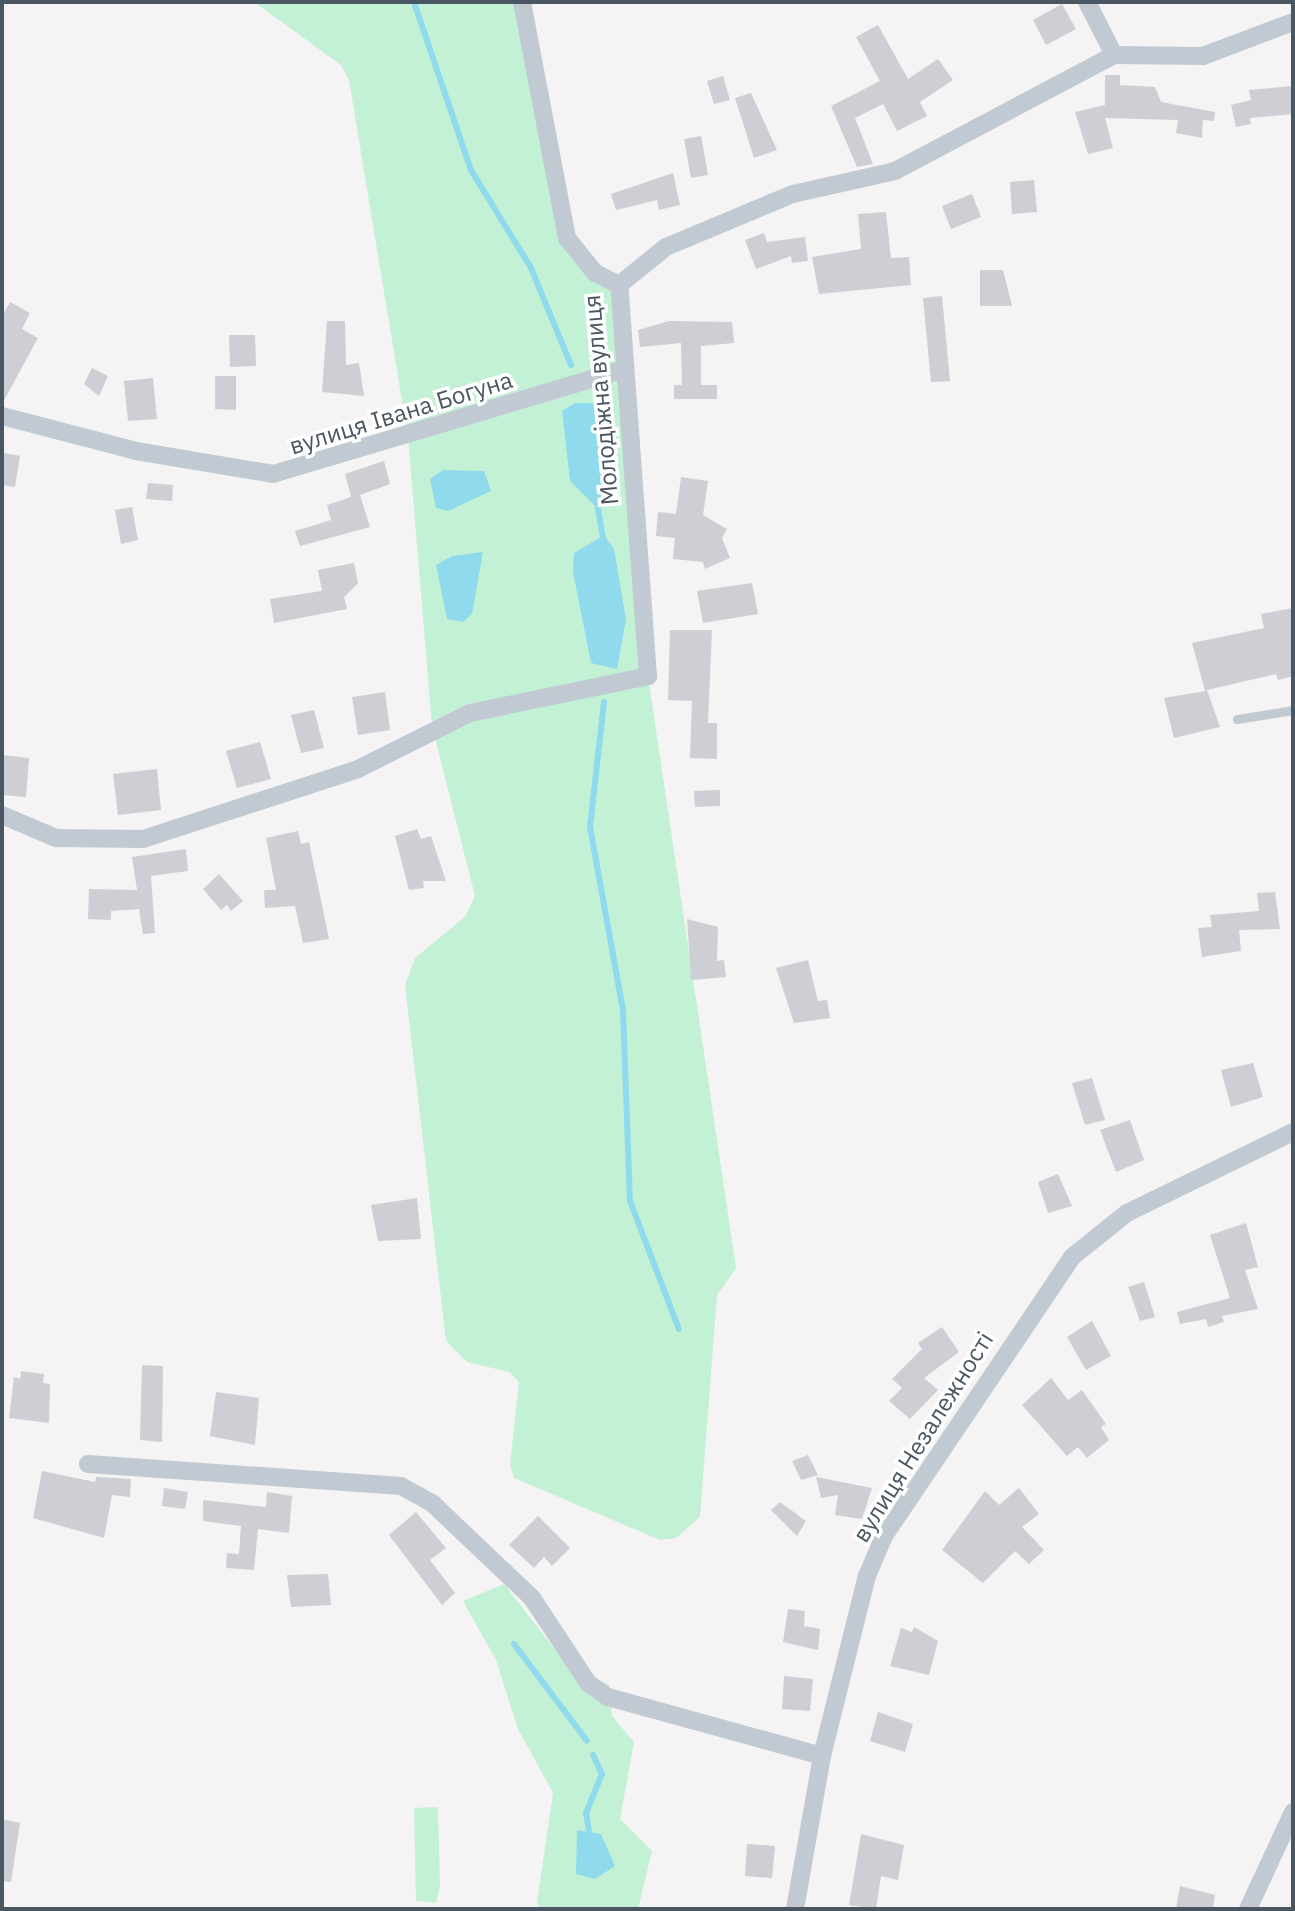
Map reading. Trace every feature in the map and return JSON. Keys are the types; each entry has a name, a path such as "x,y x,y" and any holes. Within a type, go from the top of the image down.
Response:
{"street":[{"name":"Молодіжна вулиця","path":"2,815 56,838 143,839 358,769 470,713 648,676 619,285 595,273 567,238 522,2"},
{"path":"1087,2 1114,55"},
{"path":"619,285 666,247 793,194 895,171 1114,55 1203,56 1293,22"},
{"name":"вулиця Івана Богуна","path":"2,416 136,451 273,474 625,369"},
{"name":"вулиця Незалежності","path":"795,1909 822,1756 867,1576 884,1536 1047,1287 1072,1257 1127,1213 1293,1132"},
{"path":"88,1464 401,1486 433,1504 532,1598 588,1683 608,1697 822,1756"},
{"path":"1248,1909 1293,1812"}],"lane":[{"path":"1237,719 1293,710"}],"green space":[{"path":"254,2 522,2 567,237 619,285 648,676 736,1268 717,1295 700,1517 676,1538 660,1540 514,1478 510,1465 519,1382 509,1372 467,1362 446,1341 405,985 415,958 465,917 475,896 432,726 408,437 349,80 341,65"},
{"path":"504,1584 567,1665 609,1685 612,1716 634,1742 620,1819 652,1851 638,1909 540,1909 537,1903 553,1793 518,1729 496,1660 463,1601"},
{"path":"438,1807 440,1886 436,1903 416,1901 414,1808"}],"water":[{"path":"575,403 607,403 615,430 619,500 598,509 570,481 562,411"},
{"path":"443,470 484,471 491,491 448,511 436,508 430,479"},
{"path":"604,535 614,549 626,619 617,669 591,663 573,572 574,553"},
{"path":"483,552 472,614 463,622 447,619 436,565 452,556"},
{"path":"577,1830 601,1834 615,1866 595,1879 576,1874"}],"building":[{"path":"1062,4 1076,29 1046,45 1033,20"},
{"path":"878,25 908,79 938,59 953,80 920,102 927,116 897,131 883,104 855,118 873,164 857,167 831,106 880,81 856,37"},
{"path":"1105,75 1120,75 1120,85 1155,87 1161,102 1215,112 1214,121 1203,120 1202,138 1176,133 1178,120 1105,118 1113,148 1088,154 1075,112 1105,105"},
{"path":"723,76 730,100 714,104 707,81"},
{"path":"1293,86 1293,114 1250,118 1251,124 1236,127 1231,105 1251,100 1249,90"},
{"path":"751,93 777,150 754,158 735,98"},
{"path":"701,136 708,175 691,178 684,139"},
{"path":"673,173 680,205 659,210 657,200 616,210 611,194"},
{"path":"1034,180 1037,212 1012,214 1010,182"},
{"path":"972,194 981,217 951,229 942,206"},
{"path":"886,212 891,258 909,257 911,285 819,294 812,257 861,249 858,214"},
{"path":"764,233 767,242 805,237 808,261 792,263 791,256 756,269 745,240"},
{"path":"980,270 1003,270 1012,306 980,306"},
{"path":"942,296 950,381 931,382 923,298"},
{"path":"10,302 30,313 22,329 38,338 2,404 2,317"},
{"path":"327,321 345,321 346,365 359,363 364,396 322,392"},
{"path":"669,321 732,322 734,343 701,346 701,385 717,385 717,399 674,399 674,385 682,385 681,343 640,347 638,330"},
{"path":"229,335 255,335 256,366 230,367"},
{"path":"92,368 108,376 99,396 84,384"},
{"path":"215,376 236,376 236,410 215,409"},
{"path":"153,378 157,419 128,421 124,381"},
{"path":"4,453 20,456 15,487 2,485"},
{"path":"384,461 390,484 360,495 370,527 300,546 295,531 331,520 327,505 351,497 345,474"},
{"path":"681,477 708,481 703,515 727,529 722,538 730,558 705,569 703,562 673,559 675,538 656,536 658,512 676,514"},
{"path":"148,483 173,485 172,501 146,499"},
{"path":"132,507 138,540 121,544 115,510"},
{"path":"354,563 358,583 344,597 347,609 274,623 270,599 322,591 318,570"},
{"path":"752,583 758,614 703,623 697,591"},
{"path":"1293,608 1293,676 1278,680 1276,674 1207,690 1220,727 1174,738 1164,698 1205,691 1192,643 1264,628 1261,614"},
{"path":"670,630 712,630 708,723 717,723 717,759 690,758 692,701 668,700"},
{"path":"385,692 390,730 358,735 352,697"},
{"path":"314,710 324,748 301,753 291,715"},
{"path":"260,742 271,779 237,788 226,751"},
{"path":"2,755 29,758 26,797 2,795"},
{"path":"157,769 161,810 118,815 113,774"},
{"path":"720,790 720,806 695,807 694,791"},
{"path":"417,829 421,839 431,836 446,881 423,881 424,888 409,890 395,836"},
{"path":"298,831 301,844 309,842 329,939 303,943 295,906 265,908 264,890 276,890 266,838"},
{"path":"186,849 188,871 151,876 155,933 143,934 139,909 111,911 111,920 88,919 89,889 137,890 132,857"},
{"path":"219,874 243,901 231,911 227,905 221,910 203,889"},
{"path":"1275,892 1280,929 1239,930 1241,951 1202,957 1198,928 1212,927 1210,915 1259,911 1257,893"},
{"path":"687,919 718,927 717,961 724,960 726,977 691,980"},
{"path":"808,960 818,1001 827,1000 830,1018 794,1023 776,968"},
{"path":"1253,1063 1263,1097 1231,1107 1221,1070"},
{"path":"1092,1078 1105,1120 1085,1125 1072,1083"},
{"path":"1130,1120 1144,1160 1116,1172 1100,1130"},
{"path":"1058,1174 1072,1206 1048,1213 1038,1182"},
{"path":"417,1198 421,1239 378,1241 371,1205"},
{"path":"1246,1223 1258,1267 1245,1270 1258,1309 1222,1316 1224,1322 1208,1327 1206,1319 1180,1324 1177,1312 1230,1298 1210,1235"},
{"path":"1144,1282 1155,1317 1140,1321 1128,1287"},
{"path":"1092,1321 1111,1356 1086,1370 1067,1337"},
{"path":"942,1327 959,1352 924,1378 938,1390 910,1419 889,1401 902,1388 892,1379 922,1349 918,1343"},
{"path":"142,1365 163,1366 162,1442 140,1440"},
{"path":"21,1371 44,1374 43,1383 50,1384 49,1423 9,1418 14,1377 20,1379"},
{"path":"1051,1378 1068,1400 1082,1390 1106,1424 1101,1427 1109,1440 1087,1458 1078,1447 1067,1456 1022,1405"},
{"path":"216,1392 259,1398 255,1445 210,1436"},
{"path":"808,1455 818,1475 801,1480 792,1461"},
{"path":"42,1471 95,1482 96,1477 131,1479 130,1497 112,1495 104,1538 33,1518"},
{"path":"816,1477 872,1488 862,1519 835,1515 838,1495 821,1498"},
{"path":"164,1488 188,1492 185,1509 162,1506"},
{"path":"1019,1488 1039,1514 1022,1527 1044,1550 1029,1564 1015,1551 983,1583 942,1550 985,1491 999,1505"},
{"path":"267,1492 292,1496 289,1533 258,1529 254,1570 226,1568 227,1553 239,1554 241,1526 203,1521 203,1500 266,1507"},
{"path":"780,1502 806,1521 797,1536 771,1510"},
{"path":"416,1512 446,1548 430,1560 455,1593 442,1605 389,1535"},
{"path":"538,1516 570,1548 552,1566 544,1557 534,1568 509,1545"},
{"path":"328,1574 331,1605 291,1607 287,1575"},
{"path":"788,1609 805,1611 804,1626 820,1629 818,1650 783,1642"},
{"path":"914,1627 938,1641 929,1675 890,1666 901,1628 912,1632"},
{"path":"784,1676 813,1679 810,1711 782,1709"},
{"path":"878,1712 913,1724 905,1752 870,1741"},
{"path":"2,1819 20,1823 11,1882 2,1881"},
{"path":"861,1834 904,1845 898,1880 881,1876 876,1909 849,1905"},
{"path":"747,1844 775,1846 772,1878 745,1876"},
{"path":"1180,1886 1215,1895 1213,1909 1176,1909"}],"waterway":[{"path":"414,2 471,170 531,268 571,365"},
{"path":"597,503 604,544"},
{"path":"604,702 590,827 623,1011 630,1201 679,1329"},
{"path":"514,1644 587,1741"},
{"path":"590,1838 586,1813 602,1774 593,1755"}]}
